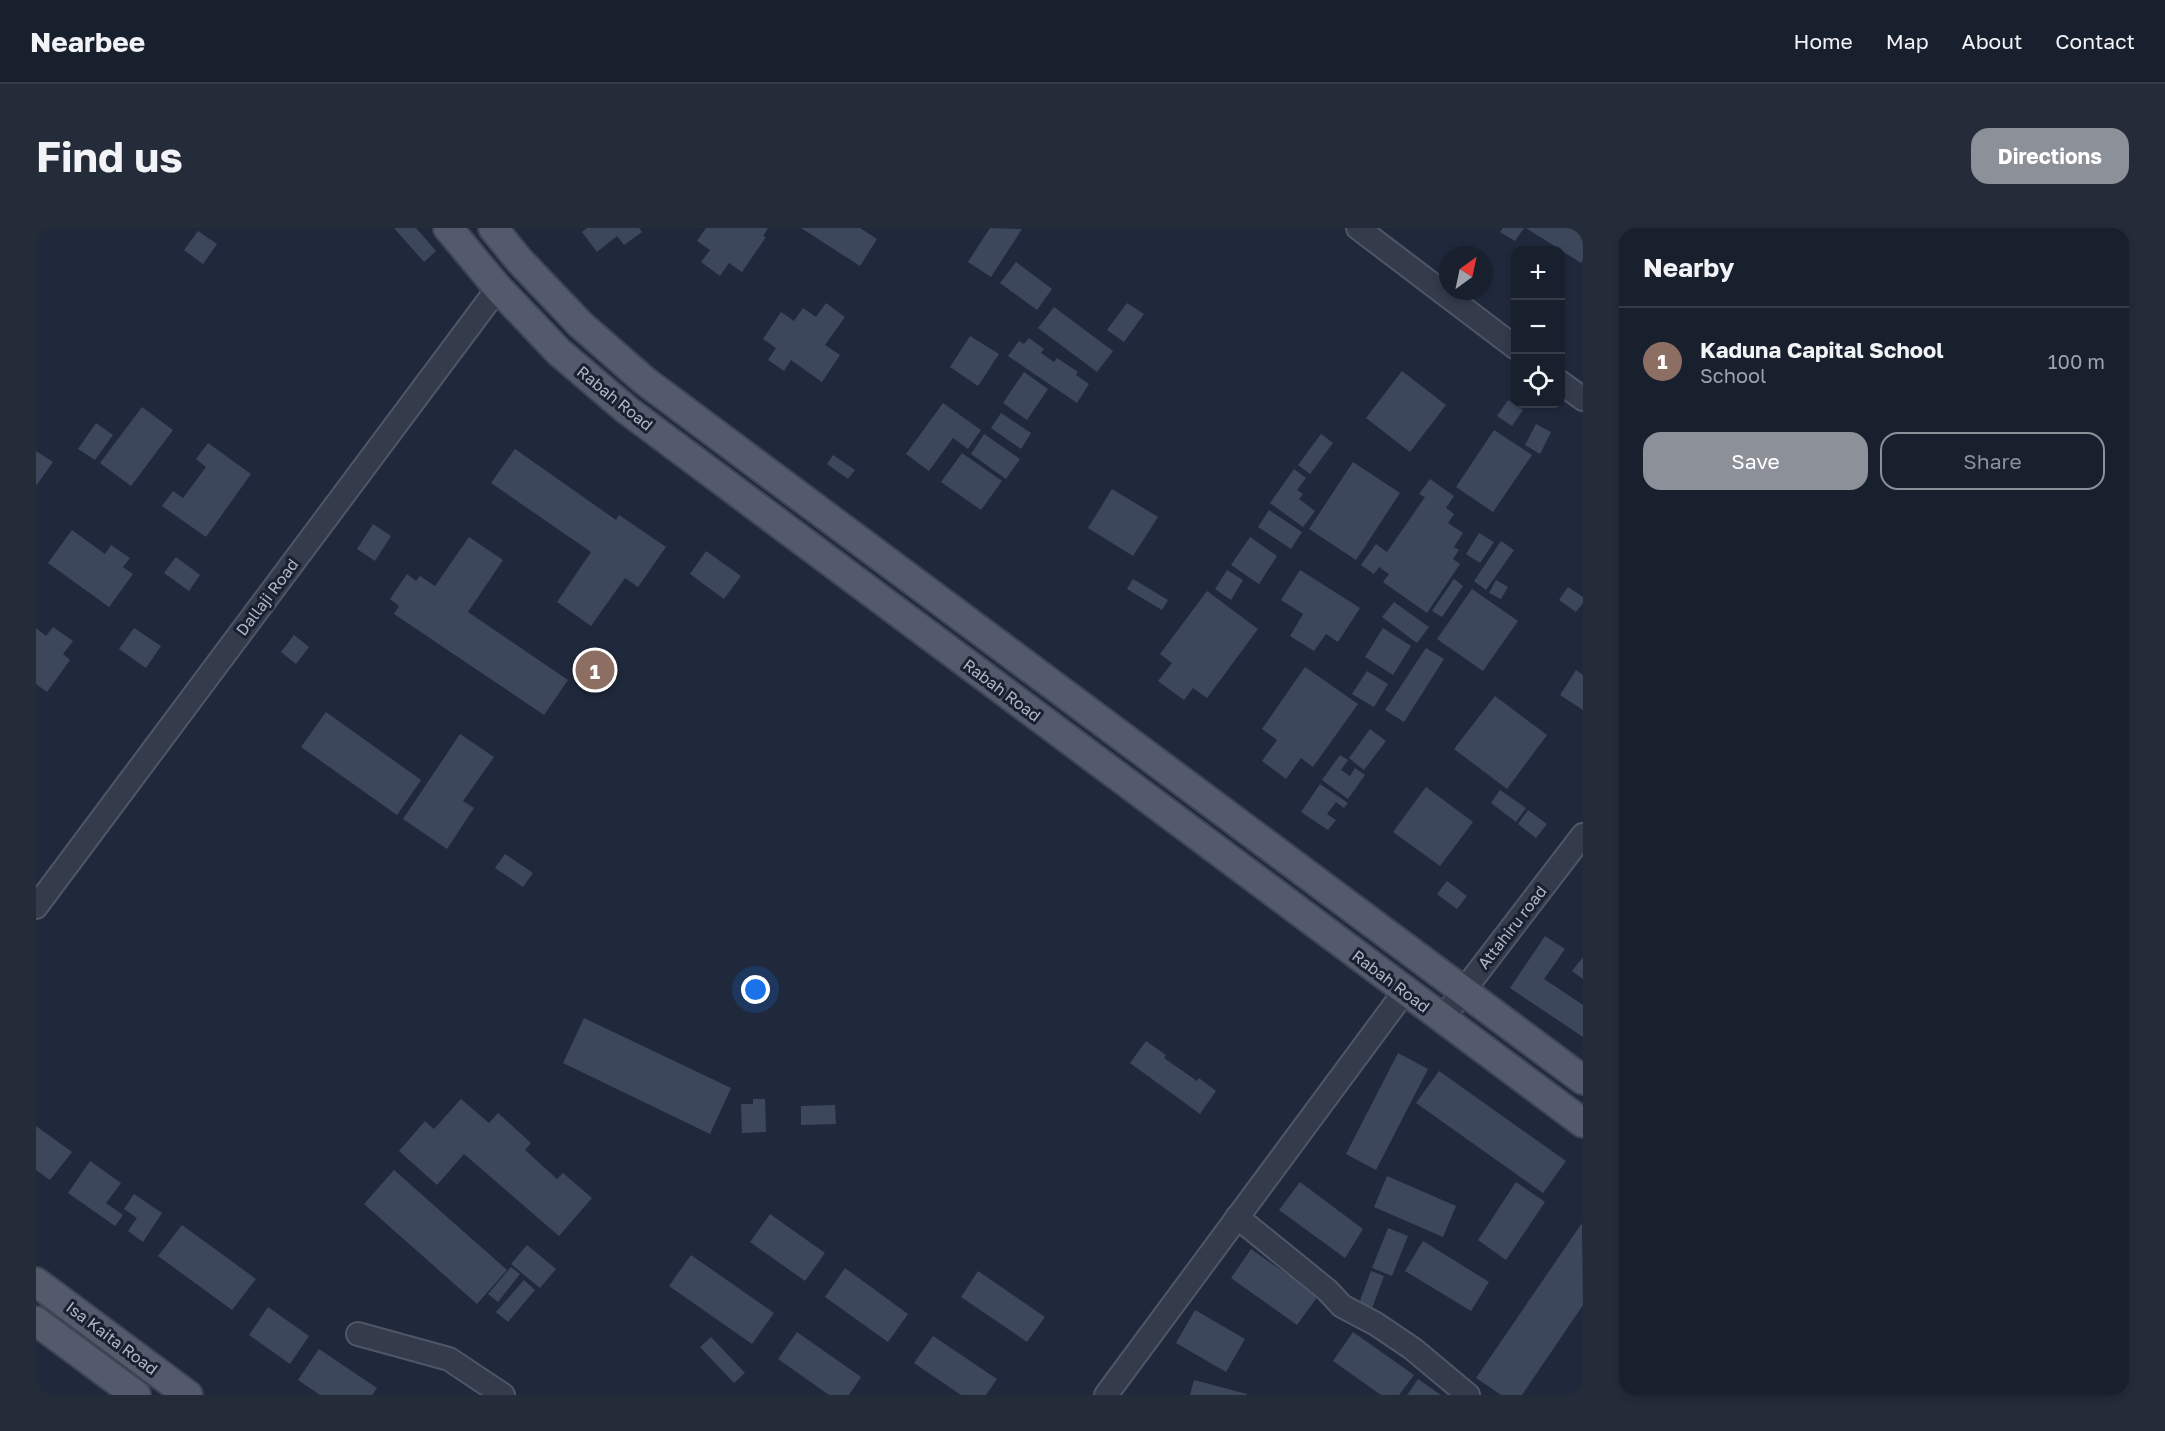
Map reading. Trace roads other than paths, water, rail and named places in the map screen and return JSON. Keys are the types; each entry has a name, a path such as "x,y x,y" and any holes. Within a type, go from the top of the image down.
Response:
{"main road":[{"name":"Rabah Road","path":"448,228 498,288 560,352 627,410 1583,1123"},
{"name":"Rabah Road","path":"493,228 519,260 580,325 645,381 1583,1080"},
{"name":"Isa Kaita Road","path":"36,1282 188,1395"},
{"name":"Isa Kaita Road","path":"36,1321 136,1395"}],"street":[{"path":"1358,228 1511,345"},
{"name":"Dallaji Road","path":"36,907 498,288"},
{"path":"1565,386 1583,399"},
{"name":"Attahiru road","path":"1442,1019 1583,835"},
{"path":"1106,1395 1405,991"},
{"path":"1237,1217 1327,1290 1342,1306 1376,1324 1413,1349 1468,1395"},
{"path":"358,1334 448,1359 503,1395"}],"place":[{"name":"Kaduna Capital School","path":"595,670"}]}
